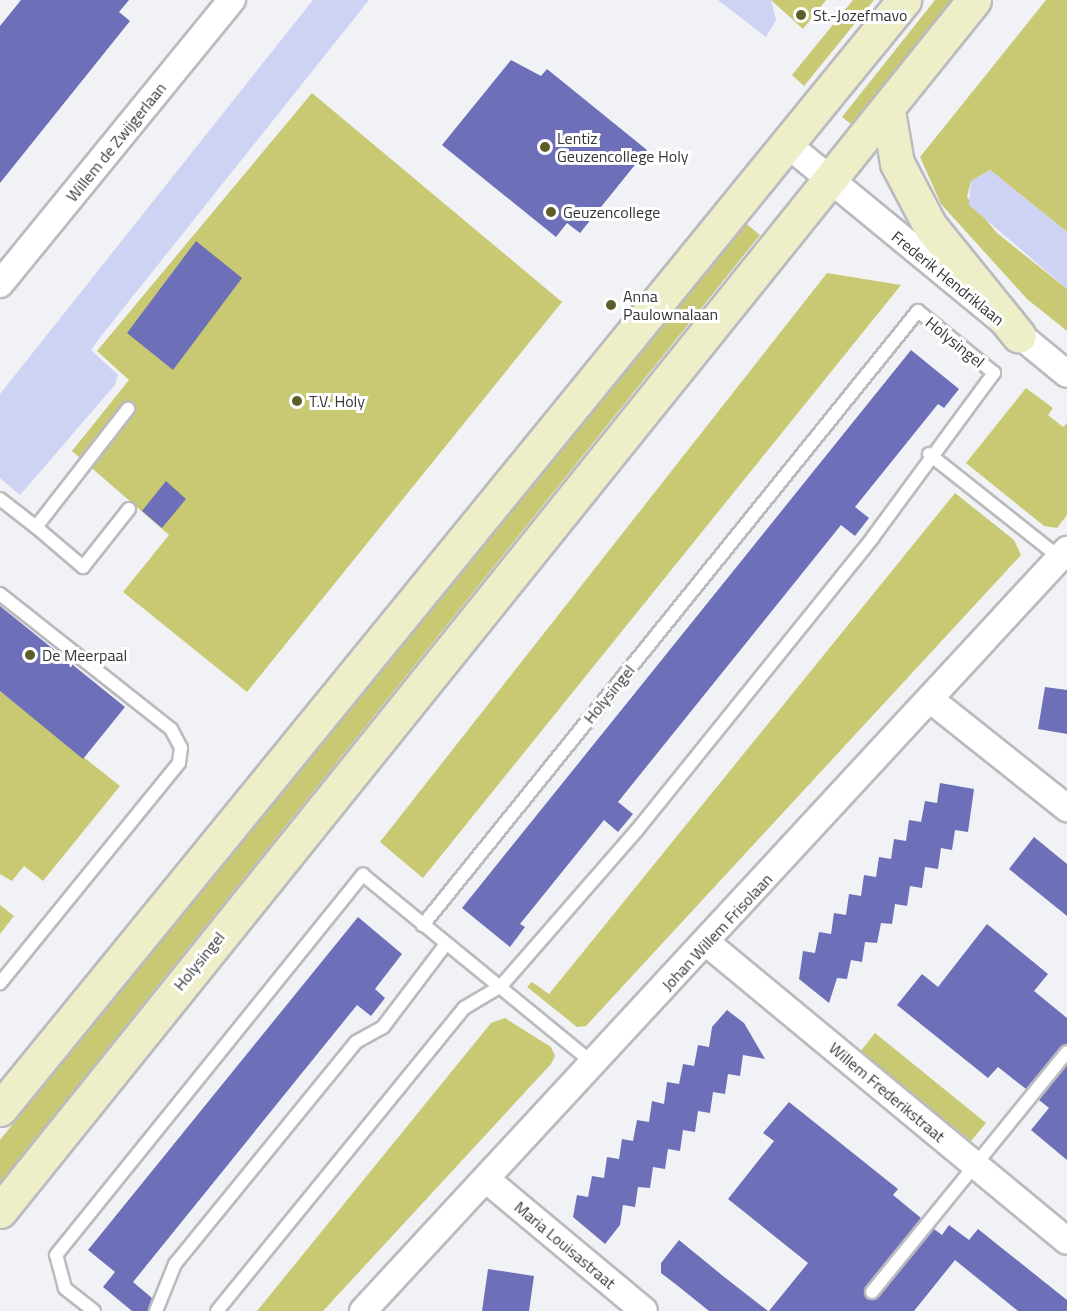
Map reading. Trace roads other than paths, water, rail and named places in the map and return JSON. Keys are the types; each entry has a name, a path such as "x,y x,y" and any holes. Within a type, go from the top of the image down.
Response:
{"street":[{"name":"Willem de Zwijgerlaan","path":"0,284 232,0"},
{"path":"0,1109 649,307 787,144 904,0"},
{"name":"Holysingel","path":"0,1211 888,111 974,0"},
{"path":"888,111 897,163 930,226 1019,336"},
{"path":"787,144 830,180"},
{"name":"Frederik Hendriklaan","path":"830,180 1067,374"},
{"name":"Johan Willem Frisolaan","path":"363,1311 707,943 1063,554"},
{"path":"931,700 1067,808"},
{"name":"Willem Frederikstraat","path":"707,943 1067,1241"},
{"name":"Maria Louisastraat","path":"487,1180 644,1311"}],"lane":[{"name":"Holysingel","path":"217,1311 464,1008 501,986 674,784 873,537 929,454 994,373 918,311 423,925"},
{"path":"36,527 128,409"},
{"path":"929,454 1063,554"},
{"path":"0,499 83,567 129,509"},
{"path":"0,594 171,729 181,748 179,763 0,983"},
{"path":"94,1311 65,1288 56,1255 363,875 593,1063"},
{"path":"156,1311 175,1264 356,1042 383,1027 446,944"},
{"path":"872,1292 976,1167 1067,1052"}],"water":[{"path":"313,0 369,0 91,350 118,375 115,385 20,495 0,478 0,394"},
{"path":"718,0 771,0 776,20 766,37"},
{"path":"990,170 1067,232 1067,289 969,205 971,181"}],"place":[{"name":"St.-Jozefmavo","path":"801,15"},
{"name":"Lentiz Geuzencollege Holy","path":"545,147"},
{"name":"Geuzencollege","path":"551,212"},
{"name":"Anna Paulownalaan","path":"611,305"},
{"name":"T.V. Holy","path":"297,401"},
{"name":"De Meerpaal","path":"30,655"}]}
